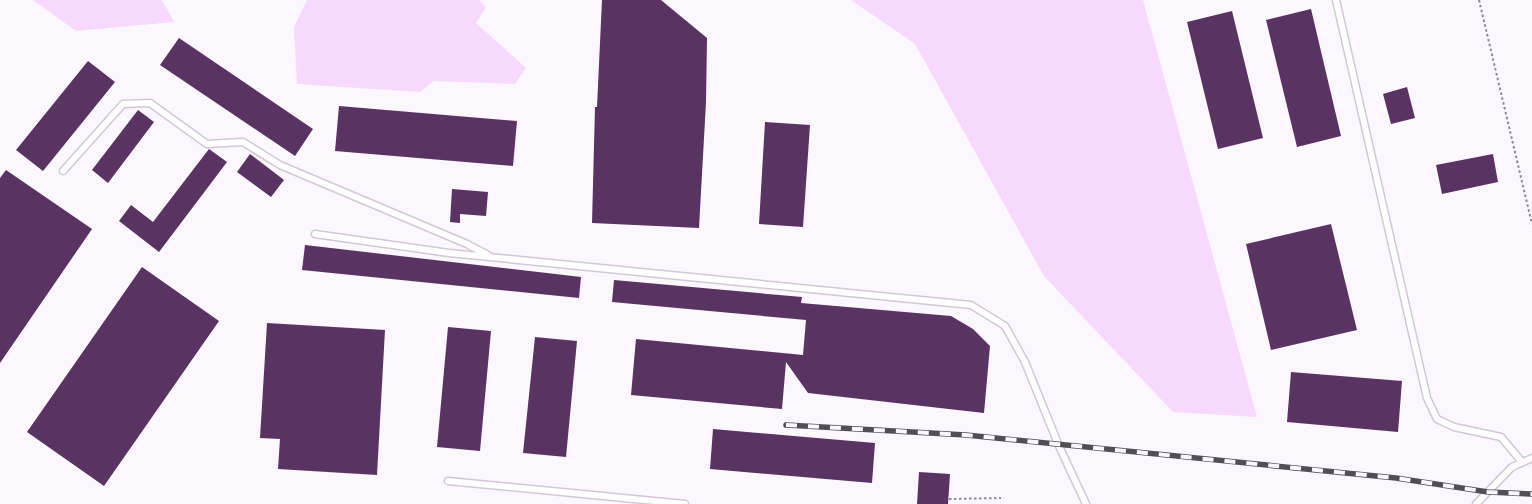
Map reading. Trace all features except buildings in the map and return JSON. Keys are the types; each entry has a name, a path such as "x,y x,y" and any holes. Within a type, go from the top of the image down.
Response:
{"lane":[{"path":"1336,0 1427,398 1437,419 1454,427 1501,437 1522,462"},
{"path":"63,171 123,104 150,103 207,144 243,142 280,165 467,244 491,257"},
{"path":"315,234 491,257 971,305 1004,326 1017,348 1086,504"},
{"path":"1476,504 1512,467 1532,458"},
{"path":"448,481 685,504"}],"path":[{"path":"1479,0 1532,224"},
{"path":"949,499 1001,498"}],"shaded area":[{"path":"33,0 162,0 174,22 76,31"},
{"path":"307,0 479,0 486,7 476,23 526,68 515,84 434,81 420,92 297,84 294,27"},
{"path":"851,0 1143,0 1257,417 1173,412 1044,276 915,44"}],"railway":[{"path":"786,425 966,435 1396,478 1488,492 1532,494"}]}
